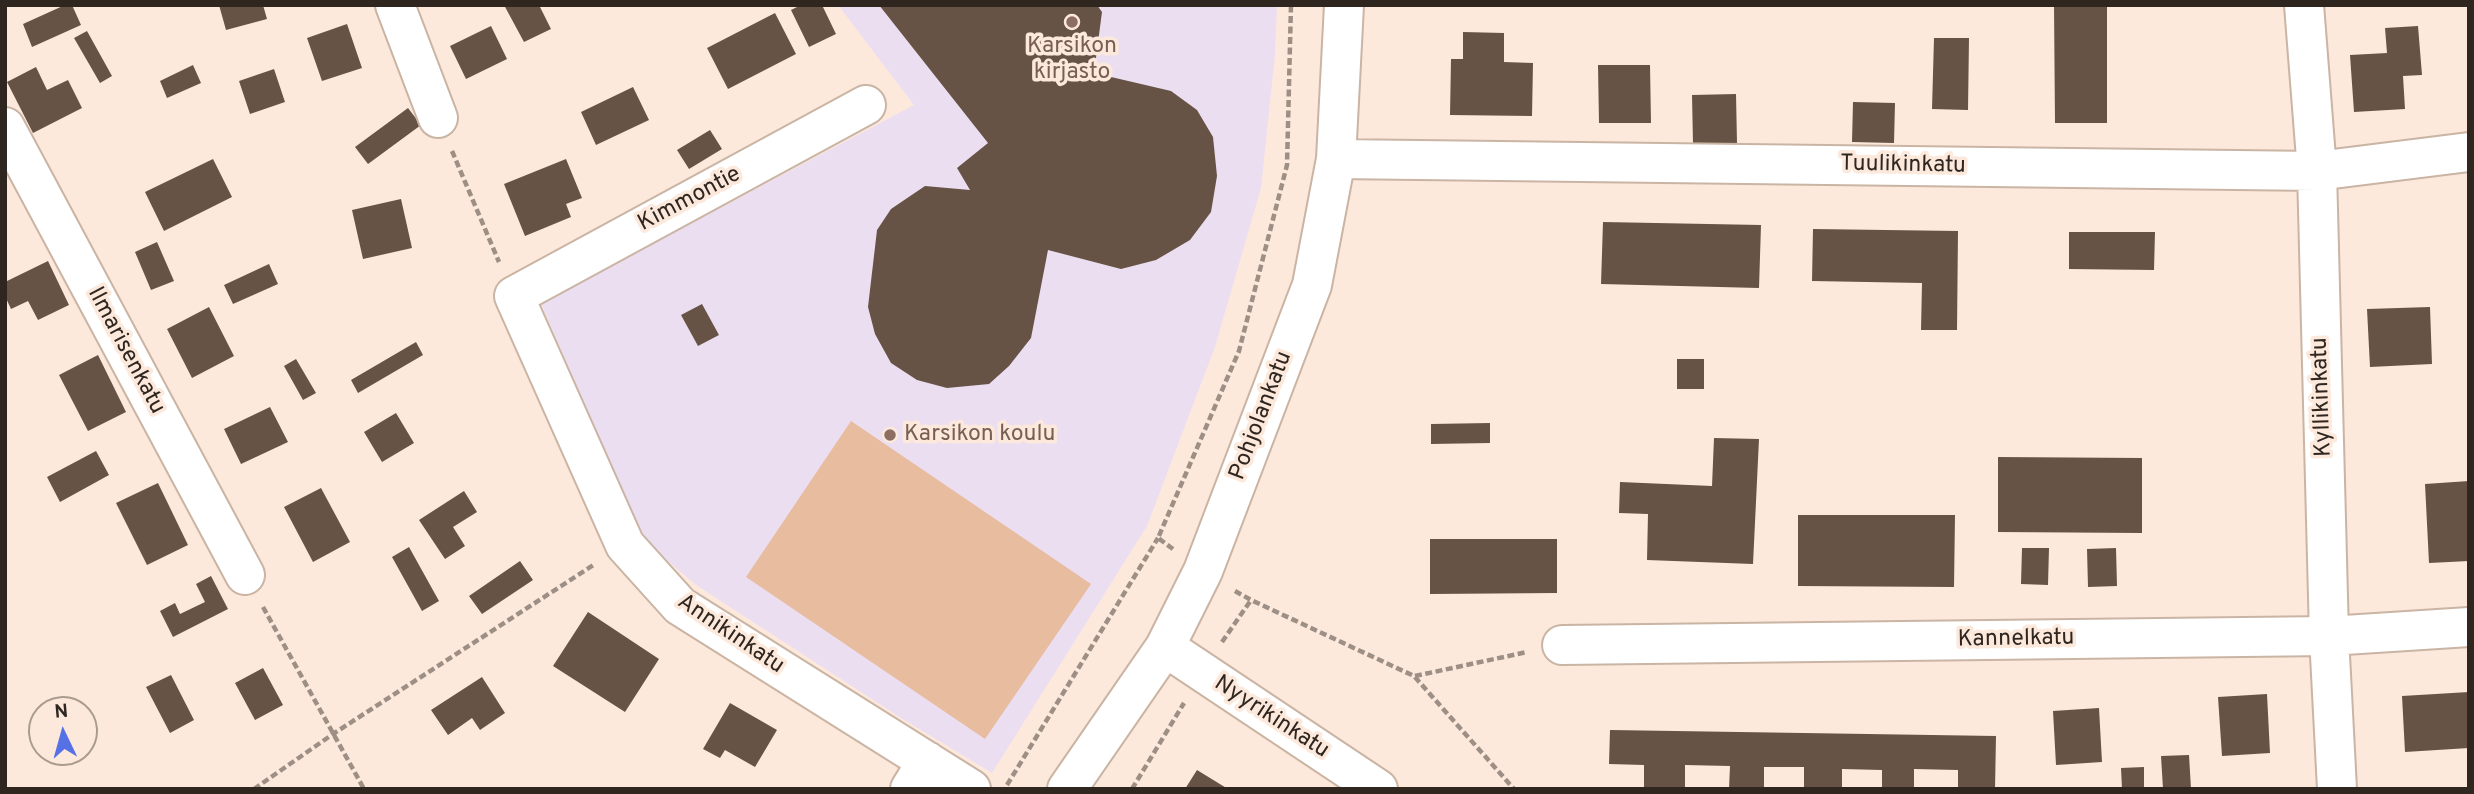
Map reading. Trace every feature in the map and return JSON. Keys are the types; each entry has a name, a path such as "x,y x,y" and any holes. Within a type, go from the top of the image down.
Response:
{"street":[{"path":"395,5 438,118"},
{"name":"Pohjolankatu","path":"1067,789 1165,647 1203,571 1312,285 1336,159 1344,5"},
{"name":"Kyllikinkatu","path":"2304,5 2317,171 2329,636 2337,789"},
{"name":"Kimmontie","path":"514,296 866,105"},
{"name":"Ilmarisenkatu","path":"5,127 245,575"},
{"name":"Tuulikinkatu","path":"1336,159 2317,171 2469,152"},
{"name":"Annikinkatu","path":"514,296 625,545 680,606 918,775 971,789"},
{"name":"Kannelkatu","path":"1562,645 2329,636 2469,627"},
{"name":"Nyyrikinkatu","path":"1165,647 1378,789"}],"path":[{"path":"1005,789 1157,538 1239,351 1287,165 1291,5"},
{"path":"438,118 514,296"},
{"path":"1157,538 1203,571 1251,600 1414,676 1514,789"},
{"path":"254,789 333,734 625,545"},
{"path":"245,575 364,789"},
{"path":"1414,676 1562,645"}],"shaded area":[{"name":"Karsikon koulu","path":"838,5 1277,5 1275,55 1261,188 1215,347 1147,526 992,773 901,718 696,585 656,551 635,523 541,303 914,105"},
{"path":"851,421 1091,584 985,739 746,577"}],"building":[{"path":"65,5 72,5 81,25 32,47 23,24"},
{"path":"219,5 263,5 267,19 226,30"},
{"path":"504,5 539,5 551,29 524,42"},
{"path":"801,5 822,5 836,34 809,47 791,10"},
{"path":"879,5 1097,5 1102,12 1094,73 1171,91 1197,110 1213,137 1217,176 1211,212 1190,240 1156,260 1121,269 1048,250 1031,338 1009,366 989,384 947,388 917,380 891,363 875,334 868,307 877,230 891,209 925,186 970,190 957,168 988,143"},
{"path":"2054,5 2107,5 2107,123 2055,123"},
{"path":"775,13 796,54 728,89 707,48"},
{"path":"347,24 362,68 322,81 307,38"},
{"path":"491,26 507,59 466,79 450,46"},
{"path":"2418,26 2422,75 2403,76 2405,109 2354,112 2350,55 2387,53 2385,28"},
{"path":"87,31 112,76 100,83 74,38"},
{"path":"1463,32 1504,33 1504,62 1533,63 1532,116 1450,115 1451,59 1463,59"},
{"path":"1934,38 1969,38 1968,110 1932,109"},
{"path":"193,65 201,83 167,98 160,81"},
{"path":"1598,65 1650,65 1651,123 1599,123"},
{"path":"36,67 47,90 68,80 82,108 33,133 7,82"},
{"path":"274,69 285,102 250,114 239,81"},
{"path":"633,87 649,120 596,145 581,112"},
{"path":"1736,94 1737,143 1693,144 1692,95"},
{"path":"1853,102 1895,103 1894,143 1852,142"},
{"path":"408,108 421,125 368,164 355,147"},
{"path":"710,130 722,149 689,169 677,150"},
{"path":"213,159 232,197 164,231 145,192"},
{"path":"566,159 582,198 566,204 571,217 525,236 504,184"},
{"path":"401,199 412,248 363,259 352,210"},
{"path":"1603,222 1761,225 1759,288 1601,284"},
{"path":"1813,229 1958,231 1957,330 1921,330 1922,283 1812,281"},
{"path":"2069,232 2155,232 2154,270 2069,269"},
{"path":"157,242 174,281 151,290 135,252"},
{"path":"48,261 69,305 38,320 28,301 11,309 5,296 5,282"},
{"path":"269,264 278,284 233,304 224,285"},
{"path":"702,304 719,335 698,346 681,315"},
{"path":"209,307 234,356 192,378 167,329"},
{"path":"2430,307 2432,364 2370,367 2367,309"},
{"path":"416,342 423,355 358,393 351,380"},
{"path":"98,355 126,412 88,431 59,375"},
{"path":"296,359 316,393 303,400 284,366"},
{"path":"1677,359 1704,359 1704,389 1677,389"},
{"path":"270,407 288,442 241,464 224,429"},
{"path":"396,413 414,443 382,462 364,432"},
{"path":"1490,423 1490,443 1431,444 1431,424"},
{"path":"1714,438 1759,439 1753,564 1647,560 1648,514 1619,513 1620,482 1712,486"},
{"path":"96,451 109,475 60,502 47,477"},
{"path":"1998,457 2142,458 2142,533 1998,532"},
{"path":"2469,481 2469,561 2429,563 2425,484"},
{"path":"158,483 188,545 147,565 116,503"},
{"path":"321,488 350,542 313,562 284,507"},
{"path":"464,491 477,512 453,527 465,546 445,559 419,520"},
{"path":"1798,515 1955,515 1954,587 1798,586"},
{"path":"1430,539 1557,539 1557,593 1430,594"},
{"path":"409,547 439,601 422,611 392,557"},
{"path":"2022,548 2049,548 2048,585 2021,584"},
{"path":"2116,548 2117,586 2088,587 2087,549"},
{"path":"520,561 533,580 482,614 469,596"},
{"path":"211,576 228,609 173,637 160,611 175,603 180,614 205,602 196,584"},
{"path":"588,612 659,659 625,712 553,666"},
{"path":"263,668 283,705 255,720 235,683"},
{"path":"171,675 194,720 170,733 146,687"},
{"path":"482,677 505,713 480,730 472,718 448,735 431,710"},
{"path":"2469,692 2469,748 2405,752 2402,696"},
{"path":"2267,694 2270,753 2222,756 2218,697"},
{"path":"730,703 777,730 755,767 725,750 720,758 703,749"},
{"path":"2099,708 2102,762 2056,765 2053,711"},
{"path":"1610,730 1996,736 1995,789 1958,789 1958,770 1914,769 1914,789 1882,789 1882,770 1842,769 1842,789 1804,789 1804,767 1764,767 1764,789 1729,789 1730,766 1685,765 1685,789 1644,789 1644,765 1609,764"},
{"path":"2189,755 2191,789 2163,789 2161,756"},
{"path":"2144,767 2144,789 2122,789 2121,768"},
{"path":"1197,770 1228,789 1185,789"}],"place":[{"name":"Karsikon kirjasto","path":"1072,22"},
{"name":"Karsikon koulu","path":"890,435"}]}
